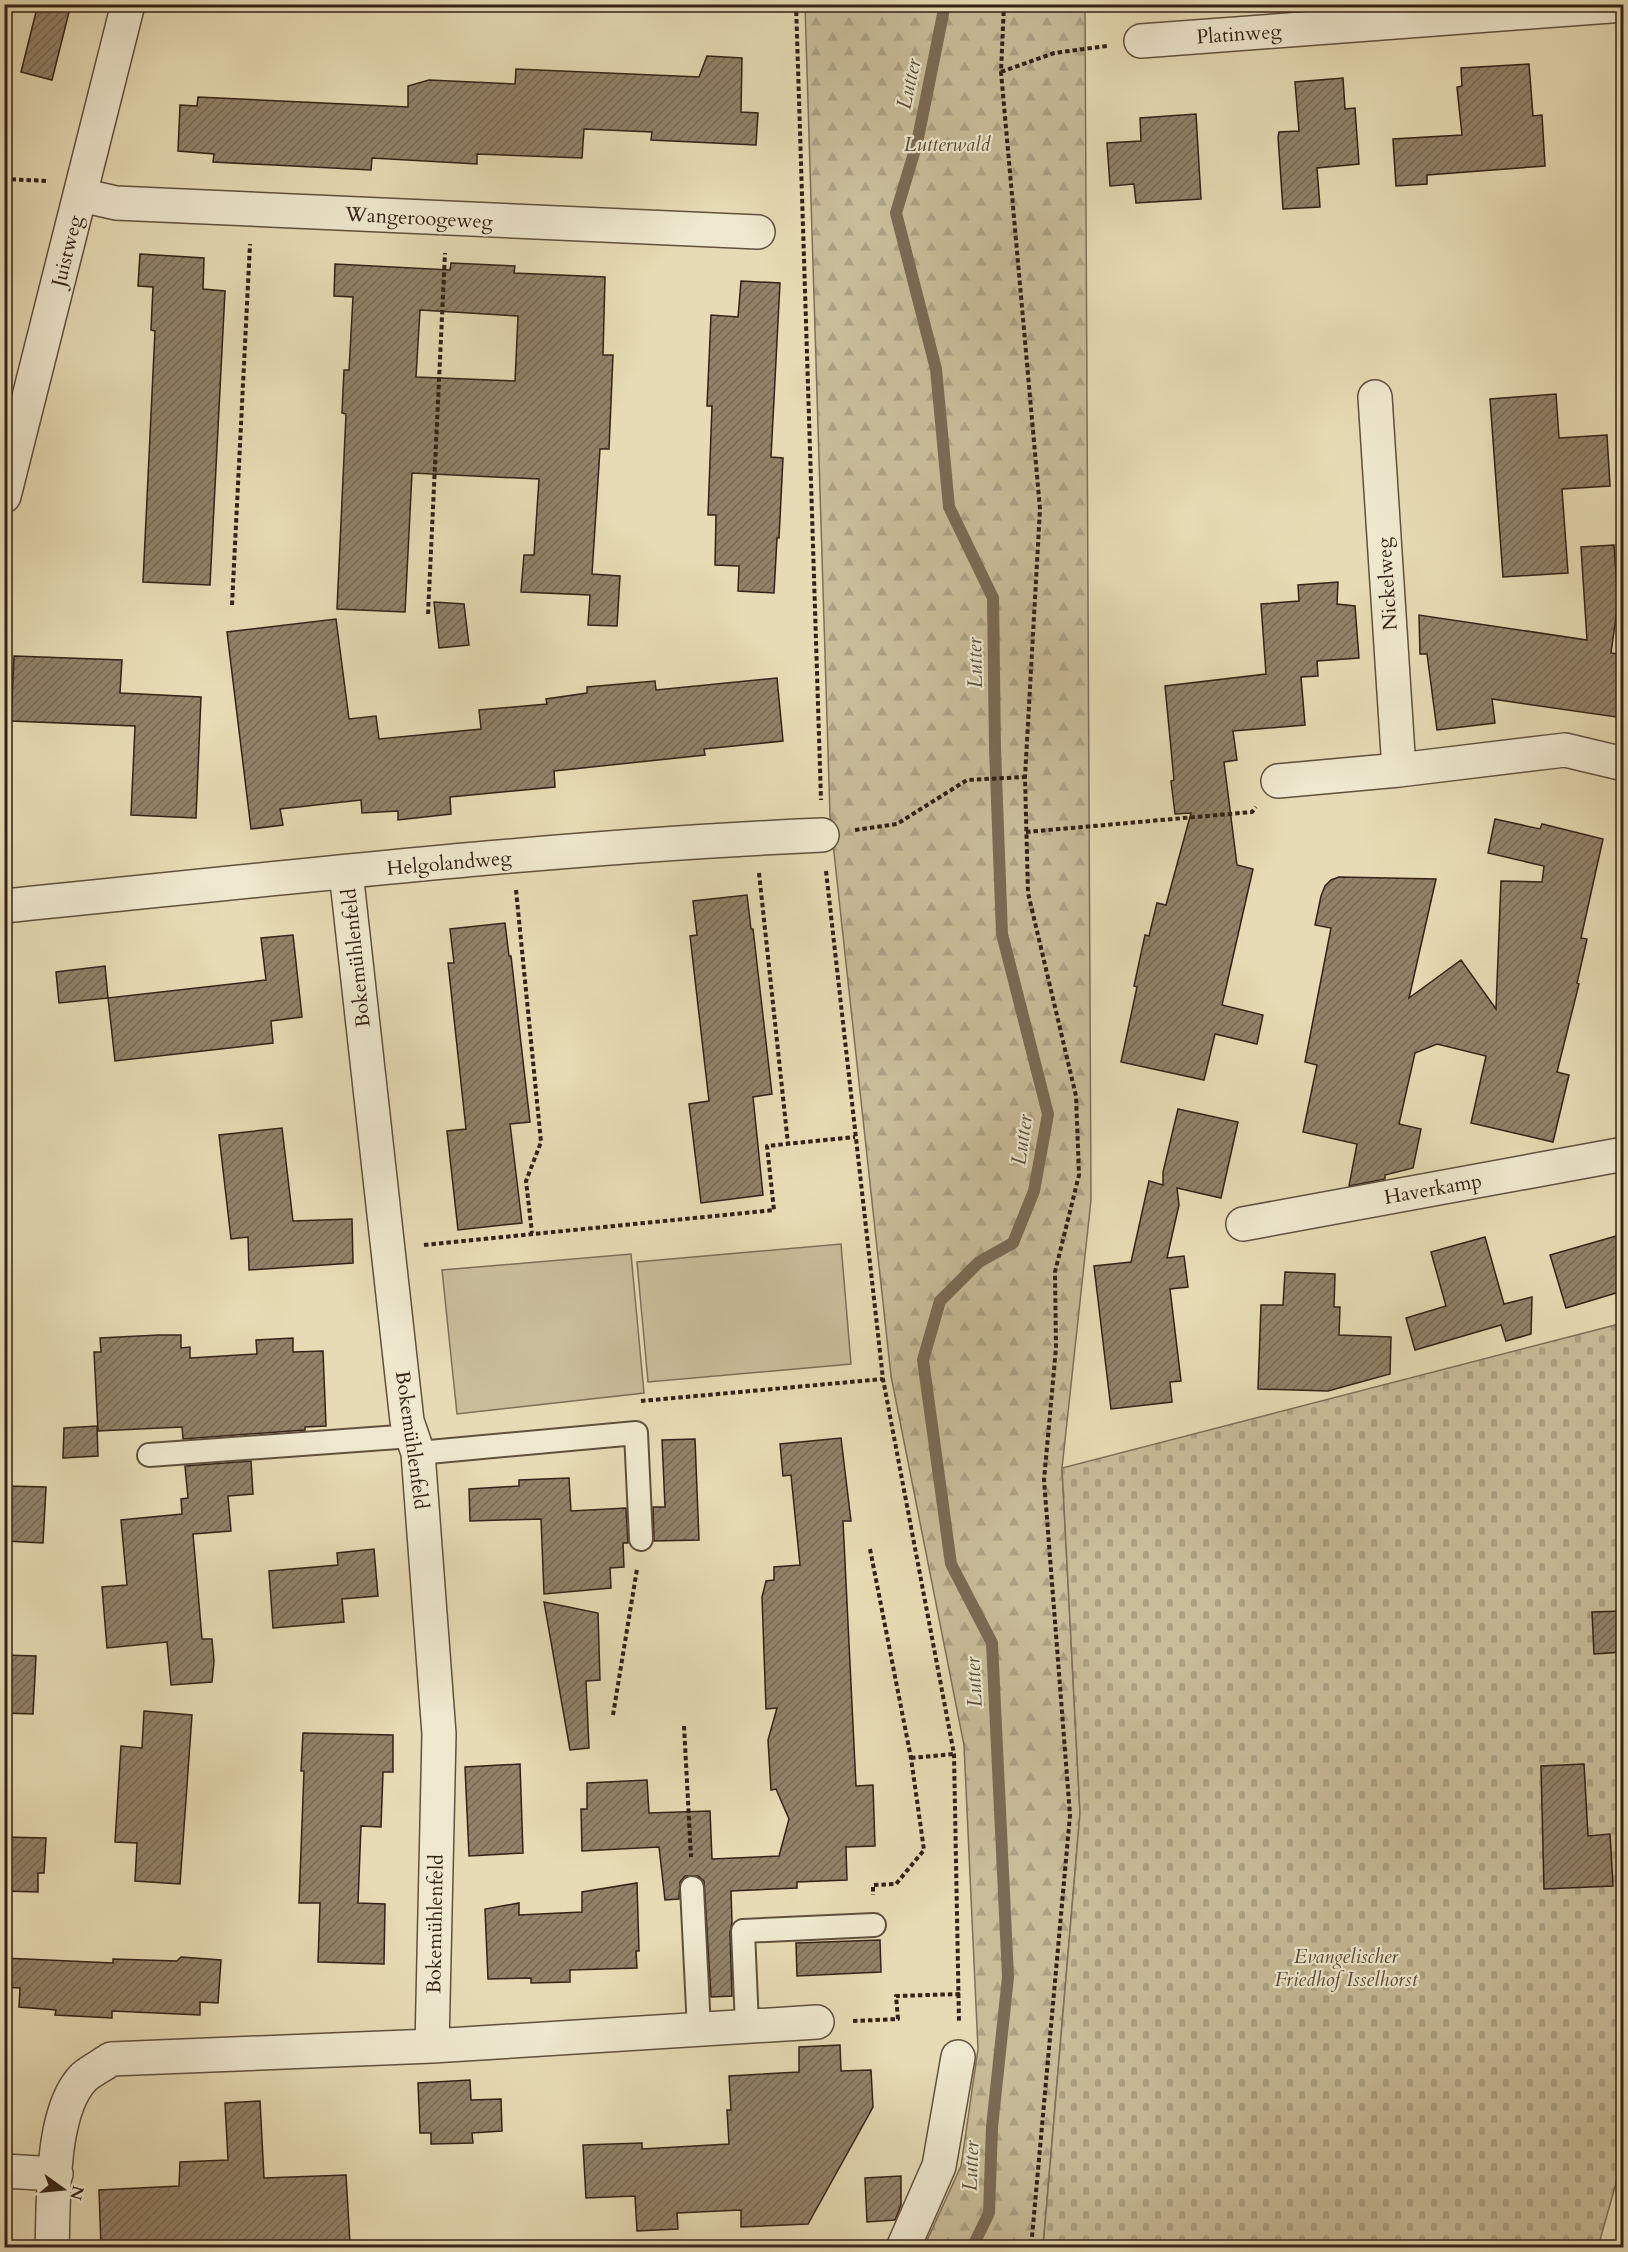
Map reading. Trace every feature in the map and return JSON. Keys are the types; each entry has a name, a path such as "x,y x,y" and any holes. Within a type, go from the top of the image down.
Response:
{"street":[{"name":"Juistweg","path":"4,496 128,4"},
{"name":"Platinweg","path":"1141,41 1623,4"},
{"name":"Wangeroogeweg","path":"81,195 116,204 758,232"},
{"name":"Nickelweg","path":"1375,397 1399,770"},
{"path":"1278,781 1399,770 1565,750 1623,764"},
{"name":"Helgolandweg","path":"4,906 512,857 822,835"},
{"name":"Bokemühlenfeld","path":"346,872 407,1421 415,1444 439,1734 432,2046"},
{"name":"Haverkamp","path":"1243,1224 1623,1154"},
{"path":"52,2247 59,2132 68,2100 84,2077 111,2059 432,2046 817,2022"},
{"path":"903,2247 939,2166 958,2057"},
{"path":"4,2170 56,2174"}],"lane":[{"path":"148,1455 636,1433 641,1539"},
{"path":"692,1888 699,2029"},
{"path":"747,2026 743,1931 874,1925"}],"path":[{"path":"796,4 822,835 883,1379 954,1754 960,1994 958,2057"},
{"path":"1004,4 1001,72 1040,509 1024,777 1028,893 1076,1096 1079,1175 1055,1272 1056,1348 1044,1480 1070,1815 1031,2247"},
{"path":"1001,72 1054,53 1141,41"},
{"path":"232,605 252,210"},
{"path":"428,614 446,219"},
{"path":"822,835 897,824 967,780 1024,777"},
{"path":"1026,832 1252,812 1278,781"},
{"path":"755,838 788,1144"},
{"path":"512,857 541,1142 526,1181 532,1233"},
{"path":"388,1250 532,1233 774,1210 767,1146 855,1137"},
{"path":"633,1401 883,1379"},
{"path":"613,1715 641,1539"},
{"path":"870,1549 911,1758 924,1850 896,1884 873,1886 874,1925"},
{"path":"684,1726 692,1888"},
{"path":"911,1758 954,1754"},
{"path":"817,2022 898,2019 896,1996 960,1994"}],"green space":[{"name":"Lutterwald","path":"805,5 1085,5 1091,1200 1062,1468 1080,1813 1043,2247 924,2247 961,2166 978,2049 964,1745 891,1376 830,816"},
{"path":"841,1244 851,1364 648,1382 637,1262"},
{"path":"631,1254 644,1393 457,1414 442,1270"},
{"name":"Evangelischer Friedhof Isselhorst","path":"1623,1323 1624,2155 1598,2247 1043,2248 1080,1813 1062,1468"}],"building":[{"path":"38,4 71,4 52,80 21,72"},
{"path":"707,56 742,58 741,112 758,113 756,145 651,140 652,132 584,129 582,158 477,154 477,164 372,158 371,170 213,162 214,154 178,151 180,105 197,106 198,97 408,107 408,86 429,80 515,84 516,69 699,77"},
{"path":"1529,64 1533,116 1542,115 1545,166 1427,175 1427,184 1396,186 1393,139 1462,135 1457,87 1462,86 1461,68"},
{"path":"1343,78 1345,109 1355,108 1359,164 1317,168 1320,207 1283,209 1278,137 1279,132 1299,131 1295,82"},
{"path":"1196,114 1201,199 1136,203 1134,184 1110,186 1107,143 1141,141 1140,118"},
{"path":"140,254 204,258 203,289 225,291 210,585 143,582 155,331 151,330 153,287 138,286"},
{"path":"451,263 515,266 514,273 605,277 603,355 613,355 609,449 600,449 592,574 620,576 617,626 588,625 590,595 521,592 524,555 534,555 539,479 412,473 405,612 337,609 346,414 342,413 344,370 349,370 353,297 334,296 335,264 450,270","holes":["420,310 518,316 515,381 416,377"]},
{"path":"741,281 780,283 771,457 783,458 774,593 738,591 739,566 715,565 716,515 708,515 712,406 707,406 711,315 738,317"},
{"path":"1556,394 1559,438 1607,435 1610,486 1562,489 1568,573 1503,577 1490,399"},
{"path":"1614,545 1618,603 1611,653 1623,655 1623,718 1492,699 1495,723 1437,730 1427,654 1420,654 1419,615 1587,640 1581,547"},
{"path":"1338,582 1337,604 1355,606 1359,658 1317,661 1318,676 1301,677 1305,725 1233,731 1237,760 1224,762 1237,865 1253,869 1222,1005 1263,1015 1257,1044 1215,1034 1204,1080 1121,1062 1145,935 1149,936 1157,903 1166,905 1191,813 1175,814 1165,686 1266,674 1261,604 1299,601 1298,585"},
{"path":"434,602 464,604 469,645 439,648"},
{"path":"336,619 349,719 376,716 379,739 481,729 479,710 547,704 546,699 587,693 587,687 655,681 656,690 777,678 783,741 704,749 705,755 554,771 555,787 450,797 451,814 398,820 398,811 362,813 361,800 280,809 283,825 251,829 227,632"},
{"path":"14,656 122,660 120,693 201,697 196,818 131,815 135,726 11,721"},
{"path":"1495,819 1540,829 1542,824 1603,839 1581,938 1587,939 1577,983 1579,984 1557,1072 1569,1075 1553,1142 1471,1123 1486,1056 1437,1044 1415,1053 1399,1124 1421,1129 1413,1168 1385,1175 1385,1179 1349,1186 1357,1144 1303,1132 1317,1065 1305,1062 1331,928 1315,925 1321,896 1325,886 1331,880 1339,877 1436,879 1409,998 1461,960 1496,1009 1501,881 1542,882 1544,866 1488,853"},
{"path":"747,895 772,1094 753,1097 763,1195 701,1203 689,1104 709,1101 690,936 697,935 693,901"},
{"path":"505,923 509,956 511,956 530,1122 510,1124 522,1223 458,1230 447,1131 466,1129 448,963 454,963 450,929"},
{"path":"293,935 302,1017 271,1021 273,1043 115,1061 108,998 266,980 261,938"},
{"path":"105,966 108,998 59,1003 56,972"},
{"path":"1178,1109 1238,1122 1221,1198 1177,1188 1179,1205 1167,1258 1184,1256 1188,1287 1170,1289 1181,1381 1170,1382 1172,1402 1111,1409 1094,1266 1131,1262 1149,1181 1163,1185 1163,1172"},
{"path":"282,1128 293,1221 352,1219 353,1263 249,1270 248,1237 231,1239 219,1135"},
{"path":"1623,1234 1623,1291 1566,1308 1550,1255"},
{"path":"1485,1237 1504,1304 1532,1297 1531,1334 1506,1341 1501,1325 1415,1350 1406,1318 1446,1306 1431,1252"},
{"path":"1285,1272 1335,1274 1334,1307 1340,1307 1339,1335 1391,1337 1390,1374 1328,1391 1258,1389 1261,1305 1283,1305"},
{"path":"181,1335 181,1348 190,1347 190,1358 257,1354 256,1340 293,1338 293,1352 323,1351 326,1426 305,1427 305,1430 183,1439 182,1427 98,1431 94,1352 101,1352 100,1338"},
{"path":"97,1426 98,1456 63,1458 64,1428"},
{"path":"841,1438 851,1521 843,1521 856,1786 873,1785 875,1846 846,1847 847,1880 797,1882 797,1888 731,1891 732,1996 711,1997 704,1881 698,1876 685,1876 680,1882 679,1899 665,1900 659,1847 582,1851 581,1809 587,1809 587,1783 647,1780 649,1813 710,1811 712,1859 779,1856 789,1819 776,1789 771,1790 768,1740 777,1708 766,1709 762,1597 766,1581 774,1580 774,1567 800,1565 791,1475 783,1476 780,1444"},
{"path":"695,1439 699,1540 654,1541 653,1507 665,1507 662,1440"},
{"path":"251,1461 253,1494 228,1496 231,1531 193,1534 202,1639 212,1639 214,1661 212,1682 171,1685 167,1642 107,1648 102,1587 127,1585 121,1520 182,1514 181,1499 188,1498 185,1466"},
{"path":"569,1478 571,1511 626,1508 628,1543 623,1543 624,1567 610,1568 611,1588 544,1594 541,1519 470,1521 469,1489 519,1486 519,1480"},
{"path":"6,1486 46,1487 43,1543 4,1541"},
{"path":"374,1549 378,1596 342,1599 344,1622 273,1628 269,1571 338,1565 337,1553"},
{"path":"544,1602 598,1613 600,1680 586,1681 589,1748 570,1750"},
{"path":"1623,1611 1623,1652 1594,1654 1592,1612"},
{"path":"4,1655 36,1656 33,1714 4,1713"},
{"path":"144,1711 192,1715 180,1884 135,1881 137,1843 115,1842 121,1746 142,1748"},
{"path":"303,1733 393,1735 393,1772 383,1772 381,1827 361,1826 358,1903 385,1904 384,1964 318,1962 320,1903 299,1903 304,1771 301,1771"},
{"path":"520,1764 523,1853 469,1856 465,1767"},
{"path":"1584,1764 1588,1836 1610,1834 1613,1886 1544,1889 1541,1766"},
{"path":"4,1837 46,1838 44,1873 38,1873 38,1892 4,1891"},
{"path":"637,1883 639,1951 636,1951 637,1968 570,1970 570,1982 531,1983 531,1978 488,1979 485,1909 519,1903 519,1915 582,1912 582,1892"},
{"path":"880,1940 881,1972 797,1976 796,1943"},
{"path":"181,1957 221,1960 218,2003 200,2002 200,2015 112,2011 112,2018 55,2015 56,2010 19,2007 20,1988 4,1987 4,1958 113,1963 113,1959 177,1961"},
{"path":"840,2045 841,2071 871,2070 873,2107 808,2224 741,2227 741,2210 677,2213 678,2229 637,2231 635,2196 586,2198 583,2145 642,2143 642,2149 729,2144 727,2110 731,2110 729,2076 799,2072 799,2047"},
{"path":"470,2080 471,2100 501,2099 502,2131 472,2133 473,2143 431,2144 431,2133 420,2133 418,2083"},
{"path":"260,2101 264,2178 346,2175 350,2243 334,2244 334,2247 101,2247 99,2190 179,2186 180,2162 228,2160 225,2103"},
{"path":"901,2176 901,2205 895,2220 867,2222 865,2178"}],"waterway":[{"name":"Lutter","path":"945,4 917,143 896,213 936,369 949,507 993,598 995,748 1002,934 1048,1114 1034,1191 1013,1243 979,1262 940,1301 923,1360 951,1564 992,1643 1008,1977 992,2127 989,2213 972,2248"}]}
